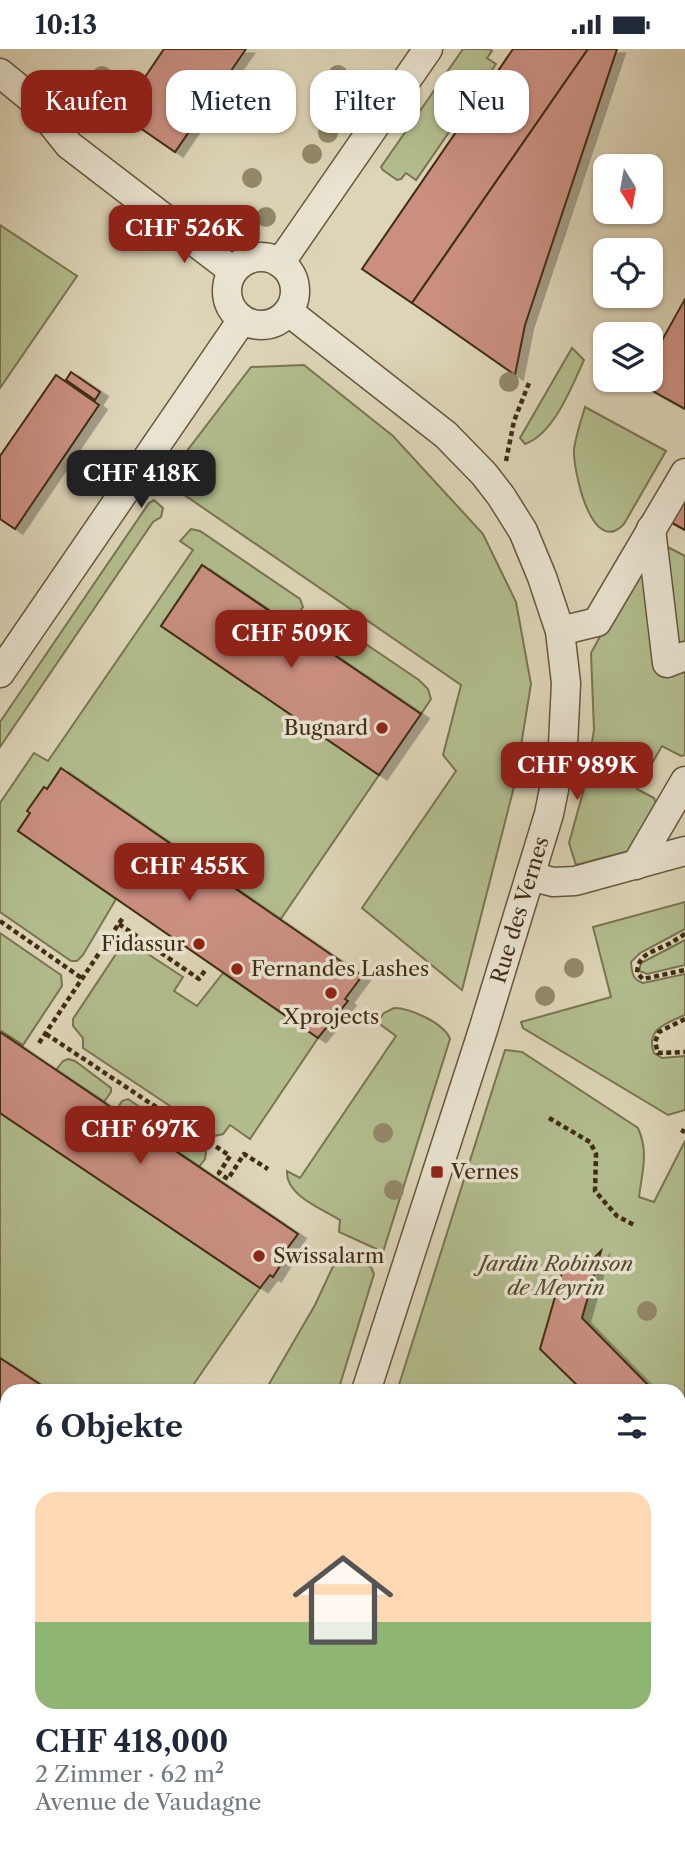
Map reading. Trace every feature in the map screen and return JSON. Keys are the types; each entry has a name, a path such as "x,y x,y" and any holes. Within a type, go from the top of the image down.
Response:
{"street":[{"path":"280,263 428,49"},
{"path":"0,73 33,100 69,145 233,271"},
{"path":"260,257 280,263 294,281 295,297 289,311 283,318 267,325 242,320 227,298 226,288 233,271 240,264 260,257"},
{"name":"Rue des Vernes","path":"289,311 446,436 484,474 501,496 523,531 542,577 560,631 566,683 562,745 549,814 483,1030 368,1384"},
{"path":"0,673 242,320"},
{"path":"560,631 597,622 685,473"},
{"path":"652,529 667,663 685,656"},
{"path":"636,866 685,781"},
{"path":"530,876 553,881 575,881 685,851"}],"path":[{"path":"505,468 514,421 529,383"},
{"path":"39,1043 124,916"},
{"path":"0,921 83,979"},
{"path":"119,924 199,979 206,969"},
{"path":"685,934 643,955 637,964 637,973 643,979 685,969"},
{"path":"685,1019 659,1032 656,1042 659,1053 685,1052"},
{"path":"46,1034 230,1156 219,1173 228,1179 244,1154 268,1169"},
{"path":"549,1118 590,1142 596,1154 595,1191 617,1216 636,1226"}],"green space":[{"path":"463,49 489,49 492,51 487,58 496,64 492,70 448,70"},
{"path":"434,91 434,133 448,133 416,180 406,173 397,180 381,167 405,133 420,133 420,111"},
{"path":"0,225 77,276 0,388"},
{"path":"572,348 584,360 568,395 545,430 525,444 520,438"},
{"path":"304,365 393,436 483,534 516,602 531,684 515,783 462,990 362,908 456,771 443,755 461,685 164,481 251,367"},
{"path":"585,407 666,451 624,524 613,531 603,530 594,521 577,475 574,449"},
{"path":"154,500 163,508 161,517 153,522 0,747 0,722 149,503"},
{"path":"191,529 200,531 300,599 303,607 296,616 277,616 202,565 161,626 379,775 280,920 61,769 28,810 30,813 18,831 116,899 83,955 77,961 71,961 0,912 0,803 34,753 48,761 193,550 180,541"},
{"path":"660,543 685,556 685,755 681,756 662,746 637,789 654,798 660,814 640,848 576,865 569,843 585,785 594,730 591,653 650,545"},
{"path":"345,630 419,680 428,689 431,699 421,714 326,650 337,631"},
{"path":"685,902 685,929 640,953 631,962 633,975 643,983 685,974 685,1015 659,1028 652,1045 654,1053 662,1058 685,1056 685,1110 668,1115 523,1028 521,1022 611,997 593,927"},
{"path":"0,933 61,975 62,986 23,1045 0,1030"},
{"path":"685,940 685,965 647,974 639,971 641,963"},
{"path":"126,942 183,977 174,991 197,1006 223,973 318,1038 250,1139 230,1125 223,1134 215,1136 83,1048 83,1038 73,1026 73,1019"},
{"path":"394,1008 426,1017 441,1027 450,1039 383,1252 339,1232 340,1220 298,1194 288,1180 287,1171 300,1178 396,1036 377,1022 384,1013"},
{"name":"Jardin Robinson de Meyrin","path":"505,1050 522,1052 638,1128 644,1154 639,1197 654,1202 685,1141 685,1384 399,1384"},
{"path":"68,1059 75,1061 111,1088 104,1102 56,1070"},
{"path":"128,1099 206,1152 199,1167 116,1111 122,1101"},
{"path":"0,1113 260,1288 194,1384 39,1384 0,1358"},
{"path":"336,1251 371,1267 374,1274 340,1384 269,1384 315,1305 336,1260 330,1256"}],"building":[{"path":"164,49 246,49 232,70 166,70 166,133 188,133 175,152 148,133 152,133 152,70 150,70"},
{"path":"513,49 588,49 412,303 362,269 455,133 529,133 529,70 499,70"},
{"path":"588,49 617,49 525,325 515,375 412,303"},
{"path":"685,299 685,409 654,392 663,392 663,338"},
{"path":"71,372 100,392 95,400 66,380"},
{"path":"56,375 99,405 15,529 0,519 0,456"},
{"path":"685,485 685,530 665,519"},
{"path":"202,565 421,714 379,775 161,626"},
{"path":"61,768 362,976 345,999 348,1001 318,1038 18,831 30,813 27,811"},
{"path":"0,1032 298,1234 284,1253 287,1255 273,1277 270,1275 260,1288 0,1113"},
{"path":"601,1251 582,1318 647,1384 576,1384 540,1349 564,1266 582,1270"},
{"path":"0,1358 39,1384 0,1384"}],"place":[{"name":"Bugnard","path":"382,728"},
{"name":"Fidassur","path":"199,944"},
{"name":"Fernandes Lashes","path":"237,969"},
{"name":"Xprojects","path":"331,993"},
{"name":"Vernes","path":"437,1172"},
{"name":"Swissalarm","path":"259,1256"}]}
